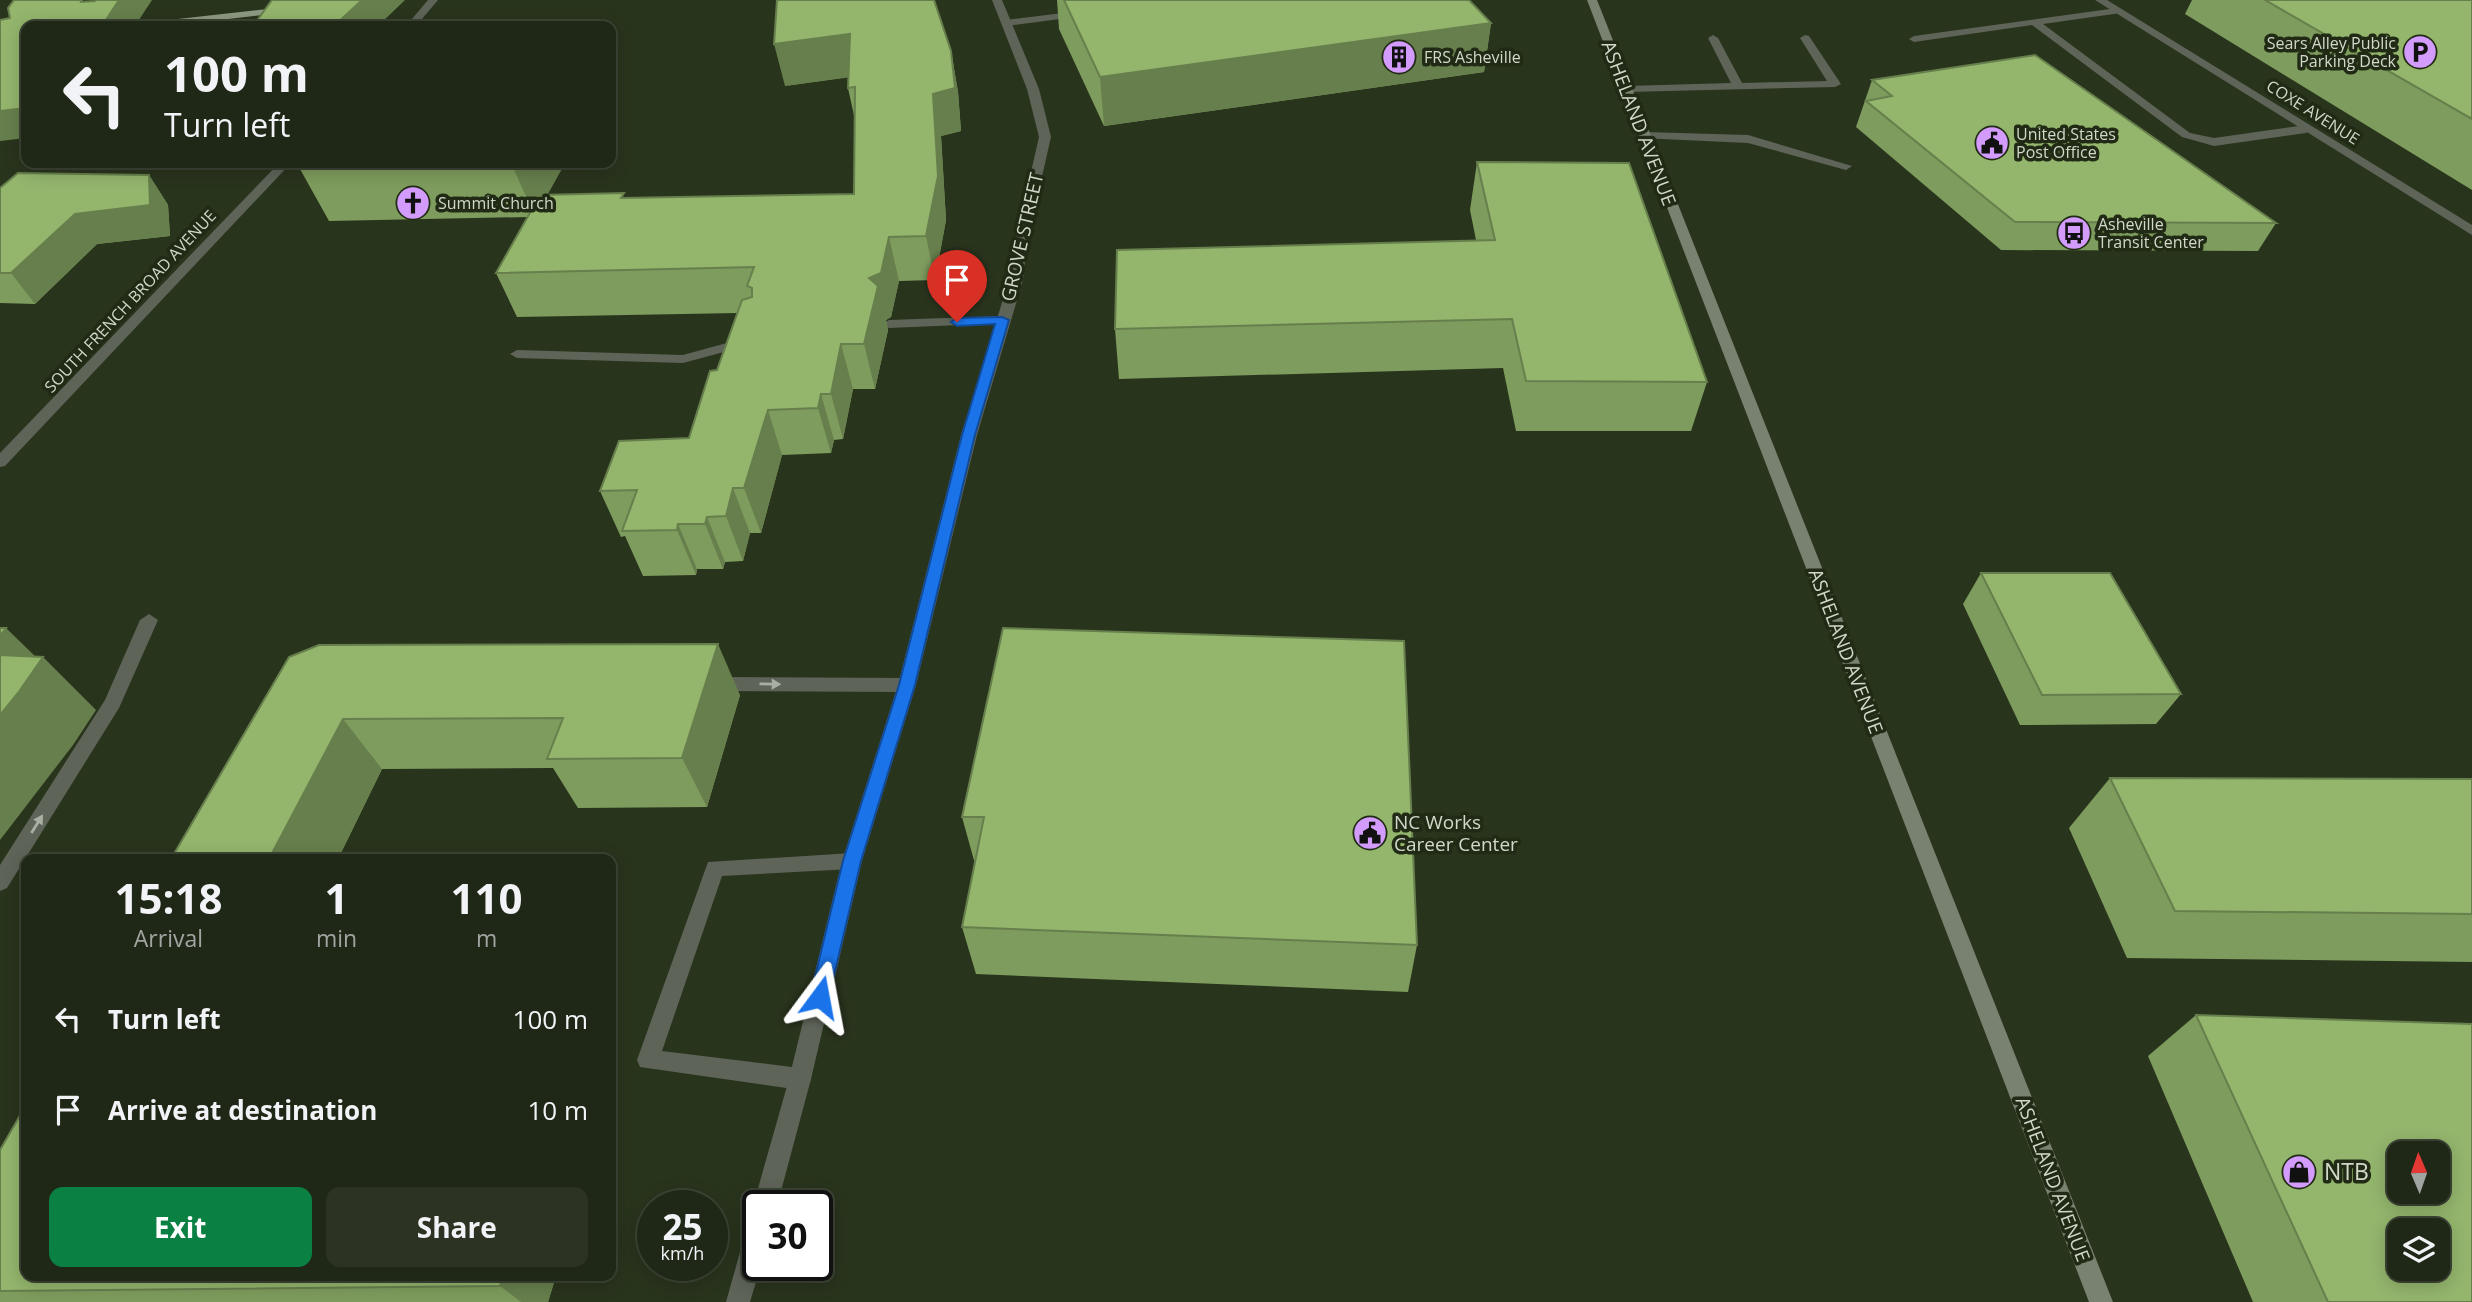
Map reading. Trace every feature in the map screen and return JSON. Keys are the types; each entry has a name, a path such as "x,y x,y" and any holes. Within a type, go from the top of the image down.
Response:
{"main road":[{"name":"ASHELAND AVENUE","path":"1592,0 2101,1302"},
{"path":"188,21 298,9"}],"street":[{"path":"415,21 433,0"},
{"name":"GROVE STREET","path":"769,1190 800,1079 852,861 907,685 969,435 1016,281 1021,242 1045,137 1033,89 998,0"},
{"name":"COXE AVENUE","path":"2100,0 2472,231"},
{"path":"1914,39 2117,11"},
{"path":"1006,23 1092,12"},
{"path":"2034,22 2186,135 2214,142 2306,129"},
{"path":"1713,38 1739,86"},
{"path":"1626,89 1835,84 1805,38"},
{"path":"1644,136 1748,139 1846,166"},
{"name":"SOUTH FRENCH BROAD AVENUE","path":"0,462 280,168"},
{"path":"890,324 1002,320"},
{"path":"517,354 683,359 759,337"},
{"path":"0,882 113,703 149,620"},
{"path":"697,685 907,685"},
{"path":"800,1079 648,1060 715,868 852,861"},
{"path":"738,1302 744,1281"}],"building":[{"path":"14,0 119,0 105,21 21,21 21,109 0,111 0,20 10,18 8,8"},
{"path":"272,0 362,0 339,21 257,21"},
{"path":"777,0 934,0 951,51 955,88 933,94 938,176 926,236 889,237 881,273 869,278 878,286 864,344 841,344 831,394 821,394 818,408 768,410 744,488 733,488 726,516 707,517 705,524 678,524 677,530 622,531 637,490 600,491 619,441 689,438 710,371 717,370 742,300 752,297 752,288 747,286 754,267 496,273 540,195 624,193 621,198 854,194 855,87 848,88 850,34 774,44"},
{"path":"1064,0 1469,0 1491,23 1100,77"},
{"name":"Sears Alley Public Parking Deck","path":"2265,0 2472,0 2472,119"},
{"path":"2035,55 2276,223 2015,222 1866,101 1892,96 1872,80"},
{"path":"1477,162 1629,163 1707,382 1526,381 1512,319 1115,329 1117,250 1495,240"},
{"path":"18,173 149,175 150,205 75,214 11,273 0,273 0,188"},
{"path":"1981,573 2110,573 2181,694 2042,695"},
{"path":"1003,628 1404,641 1417,945 962,927 984,817 962,817"},
{"path":"718,644 682,758 547,759 563,718 343,719 272,854 174,854 289,657 319,645"},
{"path":"0,655 43,657 0,715"},
{"path":"2110,778 2472,779 2472,914 2175,911"},
{"name":"NTB","path":"2196,1015 2472,1024 2472,1302 2328,1302"},
{"path":"21,1114 21,1281 502,1281 500,1286 0,1291 0,1150"}],"place":[{"name":"Sears Alley Public Parking Deck","path":"2420,52"},
{"name":"FRS Asheville","path":"1399,57"},
{"name":"United States Post Office","path":"1992,143"},
{"name":"Summit Church","path":"413,203"},
{"name":"Asheville Transit Center","path":"2074,233"},
{"name":"NC Works Career Center","path":"1370,833"},
{"name":"NTB","path":"2299,1172"}],"route":[{"path":"820,997 852,861 907,685 969,435 1002,320 957,322"}]}
